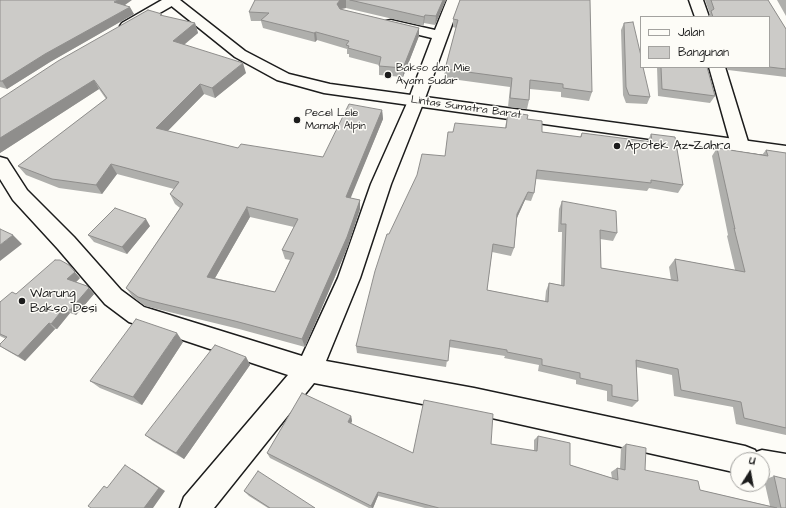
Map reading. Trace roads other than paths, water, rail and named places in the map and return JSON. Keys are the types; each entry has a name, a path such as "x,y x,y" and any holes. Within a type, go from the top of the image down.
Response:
{"main road":[{"path":"118,31 171,0"},
{"name":"Lintas Sumatra Barat","path":"171,0 240,54 283,78 330,89 786,152"},
{"path":"195,508 309,370 348,278 381,184 416,101 454,0"},
{"path":"696,0 702,16"},
{"path":"375,20 440,36"},
{"path":"717,68 740,145"},
{"path":"0,164 20,195 66,243 113,297 137,315 309,370 482,403 730,457"},
{"path":"770,466 786,469"}],"place":[{"name":"Bakso dan Mie Ayam Sudar","path":"388,75"},
{"name":"Pecel Lele Mamah Alpin","path":"297,120"},
{"name":"Apotek Az Zahra","path":"617,146"},
{"name":"Warung Bakso Desi","path":"22,301"}]}
